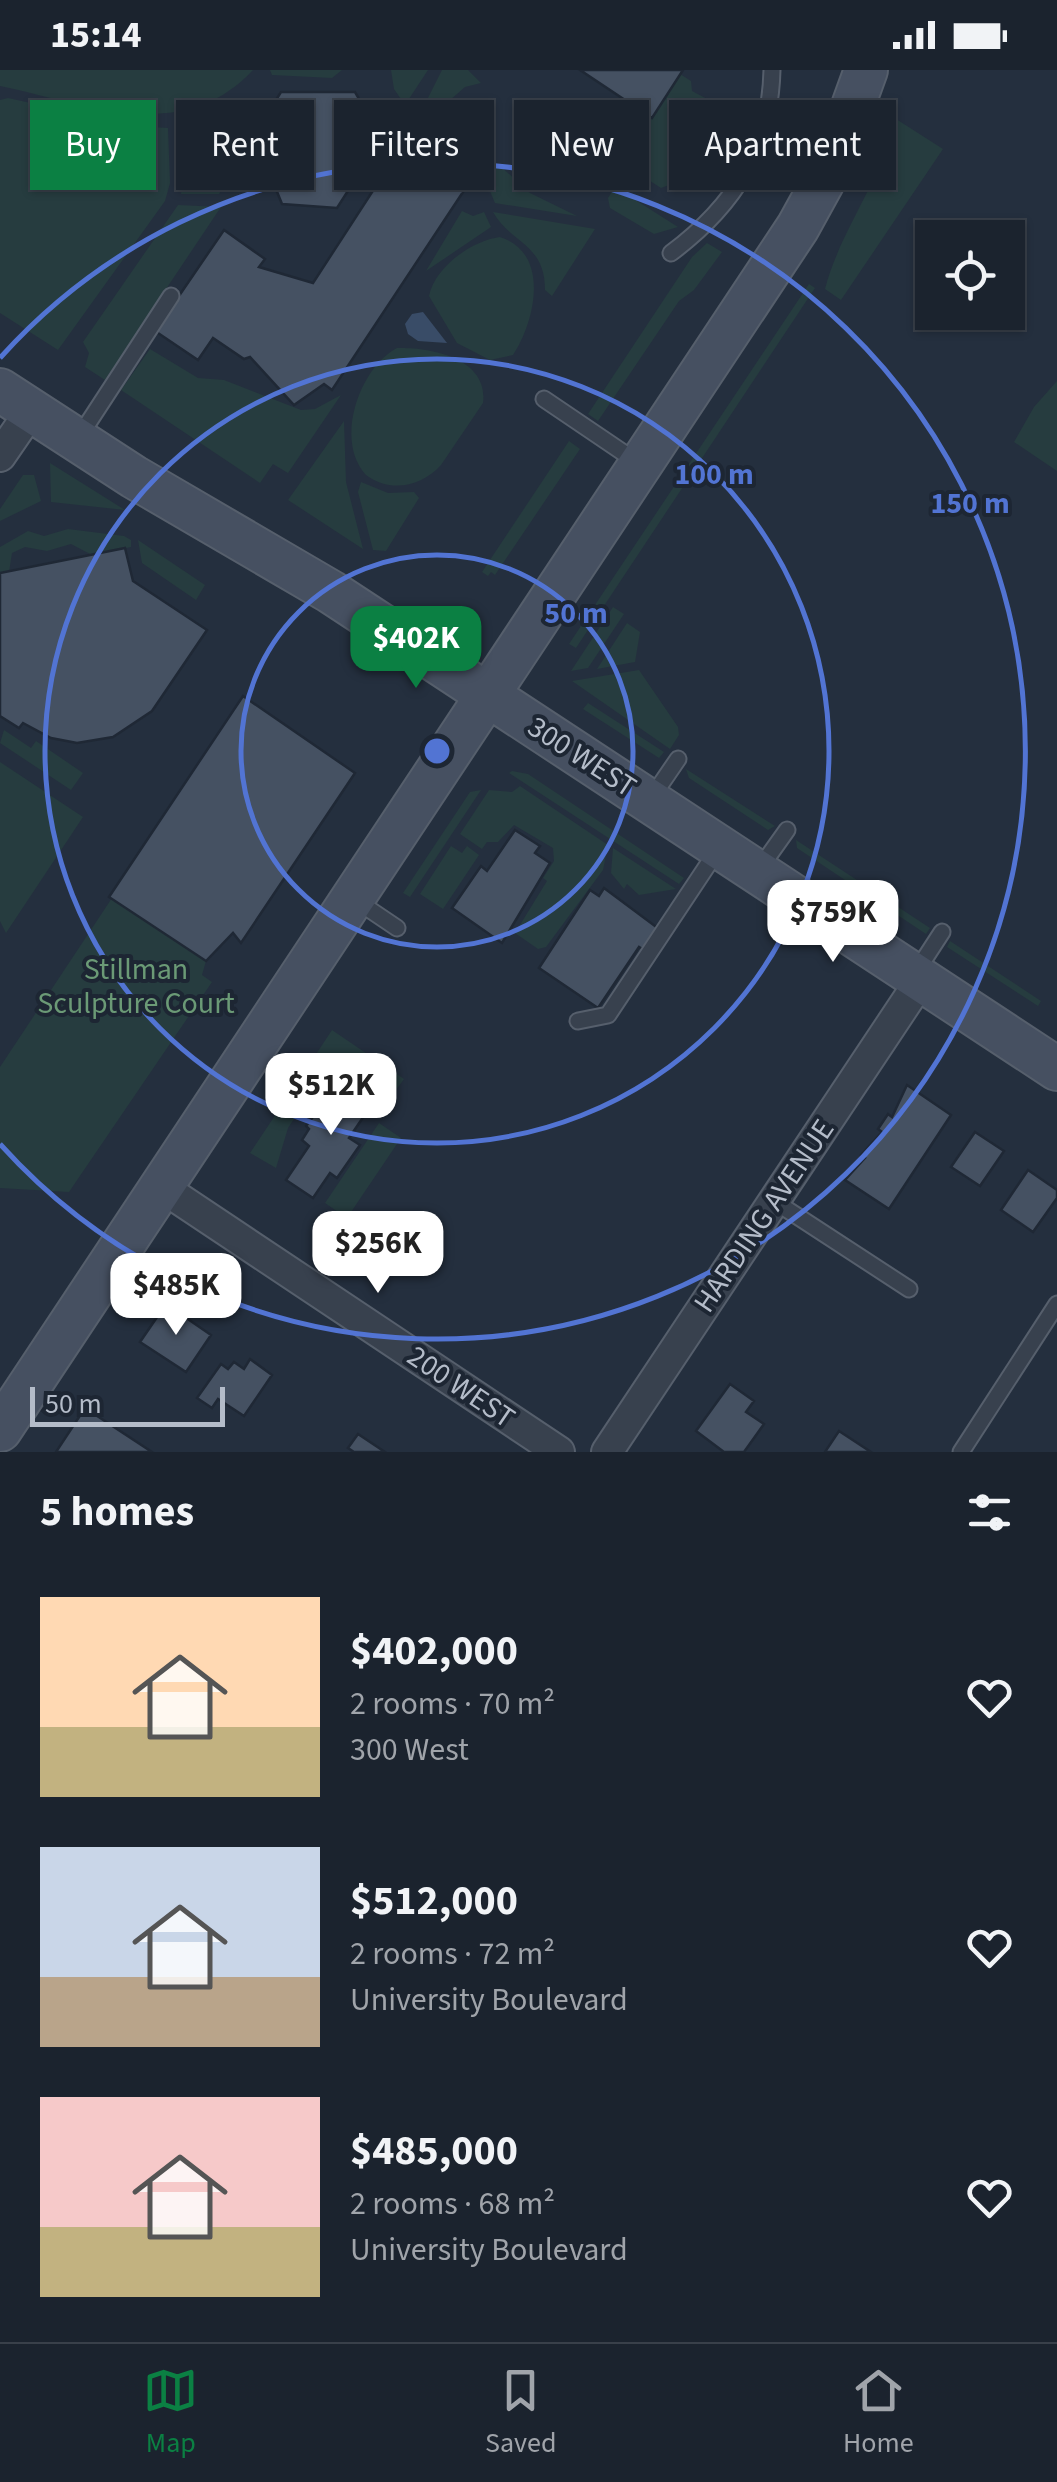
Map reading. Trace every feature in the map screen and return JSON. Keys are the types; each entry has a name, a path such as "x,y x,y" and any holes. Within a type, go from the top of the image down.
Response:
{"main road":[{"path":"0,1430 798,228 831,167 866,70"},
{"name":"300 WEST","path":"15,400 316,584 1055,1064"}],"street":[{"path":"0,456 15,400"},
{"name":"HARDING AVENUE","path":"607,1452 918,978"},
{"name":"200 WEST","path":"163,1188 560,1452"}],"lane":[{"path":"672,253 718,214 750,169 761,141 772,70"},
{"path":"76,440 171,296"},
{"path":"544,399 642,465"},
{"path":"649,801 678,758"},
{"path":"758,872 787,830"},
{"path":"578,1021 608,1015 720,847"},
{"path":"354,898 397,928"},
{"path":"918,978 942,932"},
{"path":"774,1201 909,1289"},
{"path":"961,1452 1057,1304"}],"green space":[{"path":"0,70 253,70 225,93 210,100 176,100 176,111 165,113 156,113 156,100 61,100 0,86"},
{"path":"270,70 342,70 332,78 272,75"},
{"path":"391,70 428,70 408,100 402,100 394,89"},
{"path":"442,70 468,70 481,83 465,87 450,100 427,100"},
{"path":"680,74 691,81 692,91 709,100 669,100 669,185 661,188 649,180 649,116 652,117"},
{"path":"0,100 30,103 30,190 156,190 156,127 168,128 170,183 165,201 58,350 0,313"},
{"path":"896,119 943,149 841,300 825,289 840,247 868,190 896,190"},
{"path":"494,165 514,178 514,190 527,190 577,216 495,203 490,190 494,190"},
{"path":"181,190 222,190 219,194 181,194"},
{"path":"613,190 620,190 678,227 654,234 610,208 608,198"},
{"path":"178,205 221,207 105,380 85,367 89,353 83,342"},
{"path":"462,211 473,216 484,212 491,227 426,271"},
{"path":"493,212 595,229 552,296 545,290 544,274 533,253"},
{"path":"500,237 516,245 527,258 534,290 527,325 513,355 490,360 457,343 429,296 439,275 456,257"},
{"path":"707,243 722,252 694,290 679,301 598,421 588,414 692,257"},
{"path":"809,284 815,288 576,648 569,644"},
{"path":"397,348 455,358 477,375 483,403 441,465 415,483 395,486 366,475 352,444 352,425 362,388 383,358"},
{"path":"150,349 198,378 224,380 301,410 315,409 341,395 288,473 273,464 260,483 121,390"},
{"path":"1057,381 1057,471 1014,442 1034,407"},
{"path":"344,421 346,482 363,549 288,500"},
{"path":"569,441 580,449 495,575 491,572 488,576 482,572"},
{"path":"50,463 125,510 51,502"},
{"path":"23,475 34,475 41,501 0,521 0,509"},
{"path":"361,482 388,493 414,492 419,498 386,551 373,550 358,492"},
{"path":"68,529 124,536 131,540 131,547 92,555 71,544 47,551 25,547 12,553 9,572 0,573 0,547 28,531 44,536"},
{"path":"138,540 205,585 196,600 142,563"},
{"path":"613,607 624,614 588,668 571,671"},
{"path":"627,623 640,632 635,662 597,669"},
{"path":"639,670 678,727 679,735 670,749 572,681"},
{"path":"588,703 664,752 659,758 583,709"},
{"path":"4,730 31,748 36,741 83,773 71,790 0,743"},
{"path":"0,762 83,817 6,933 0,921"},
{"path":"686,769 775,826 768,830 689,778"},
{"path":"509,773 528,774 684,878 679,884"},
{"path":"520,786 608,845 603,870 546,947 538,949 515,933 547,881 543,878 554,861 553,848 514,825 498,842 487,842 482,849 460,834 489,790 512,792"},
{"path":"481,790 410,897 403,893 470,792"},
{"path":"796,840 930,928 926,934 797,848"},
{"path":"451,846 462,853 467,846 479,855 443,909 420,894"},
{"path":"613,848 676,889 639,895 627,884 624,889 611,873"},
{"name":"Stillman Sculpture Court","path":"112,898 206,961 202,975 212,982 69,1192 0,1188 0,1067"},
{"path":"950,941 1041,1001 1038,1006 947,947"},
{"path":"332,1030 404,1079 390,1098 336,1062 311,1093 297,1083"},
{"path":"292,1090 307,1099 288,1128 276,1168 250,1153"},
{"path":"379,1123 401,1138 347,1218 325,1203"}],"water":[{"path":"423,312 447,343 418,341 408,334 405,324 412,314"}],"building":[{"path":"580,70 683,70 652,118 649,100 625,100"},
{"path":"281,92 355,92 360,100 334,100 334,190 349,190 337,208 282,204 276,190 314,190 314,100 276,100"},
{"path":"373,190 463,192 332,390 324,384 294,405 250,357 244,359 213,338 198,360 155,331 224,230 265,259 259,267 313,283"},
{"path":"125,548 133,581 207,630 152,711 113,737 77,743 51,738 23,723 19,728 0,716 0,573"},
{"path":"243,696 355,773 241,943 233,933 206,961 109,897"},
{"path":"515,830 540,846 535,853 550,863 502,943 452,908 481,866 487,871"},
{"path":"604,888 659,929 644,950 639,947 598,1008 539,968 590,890 599,896"},
{"path":"343,1078 375,1100 349,1138 360,1145 337,1178 330,1173 313,1198 286,1180 309,1146 302,1140 309,1129 306,1126"},
{"path":"907,1085 951,1115 889,1209 845,1180 882,1132 878,1129 888,1114 892,1117"},
{"path":"975,1132 1004,1151 980,1186 951,1167"},
{"path":"1028,1170 1057,1190 1057,1198 1033,1232 1001,1210"},
{"path":"166,1304 211,1335 186,1372 140,1342"},
{"path":"250,1359 272,1375 244,1416 218,1399 212,1408 197,1398 221,1364 228,1369 234,1362 244,1369"},
{"path":"730,1384 754,1401 746,1412 764,1424 744,1452 724,1452 696,1431"},
{"path":"85,1408 152,1452 56,1452"},
{"path":"839,1431 871,1452 825,1452"},
{"path":"358,1434 385,1452 354,1452 348,1448"}]}
